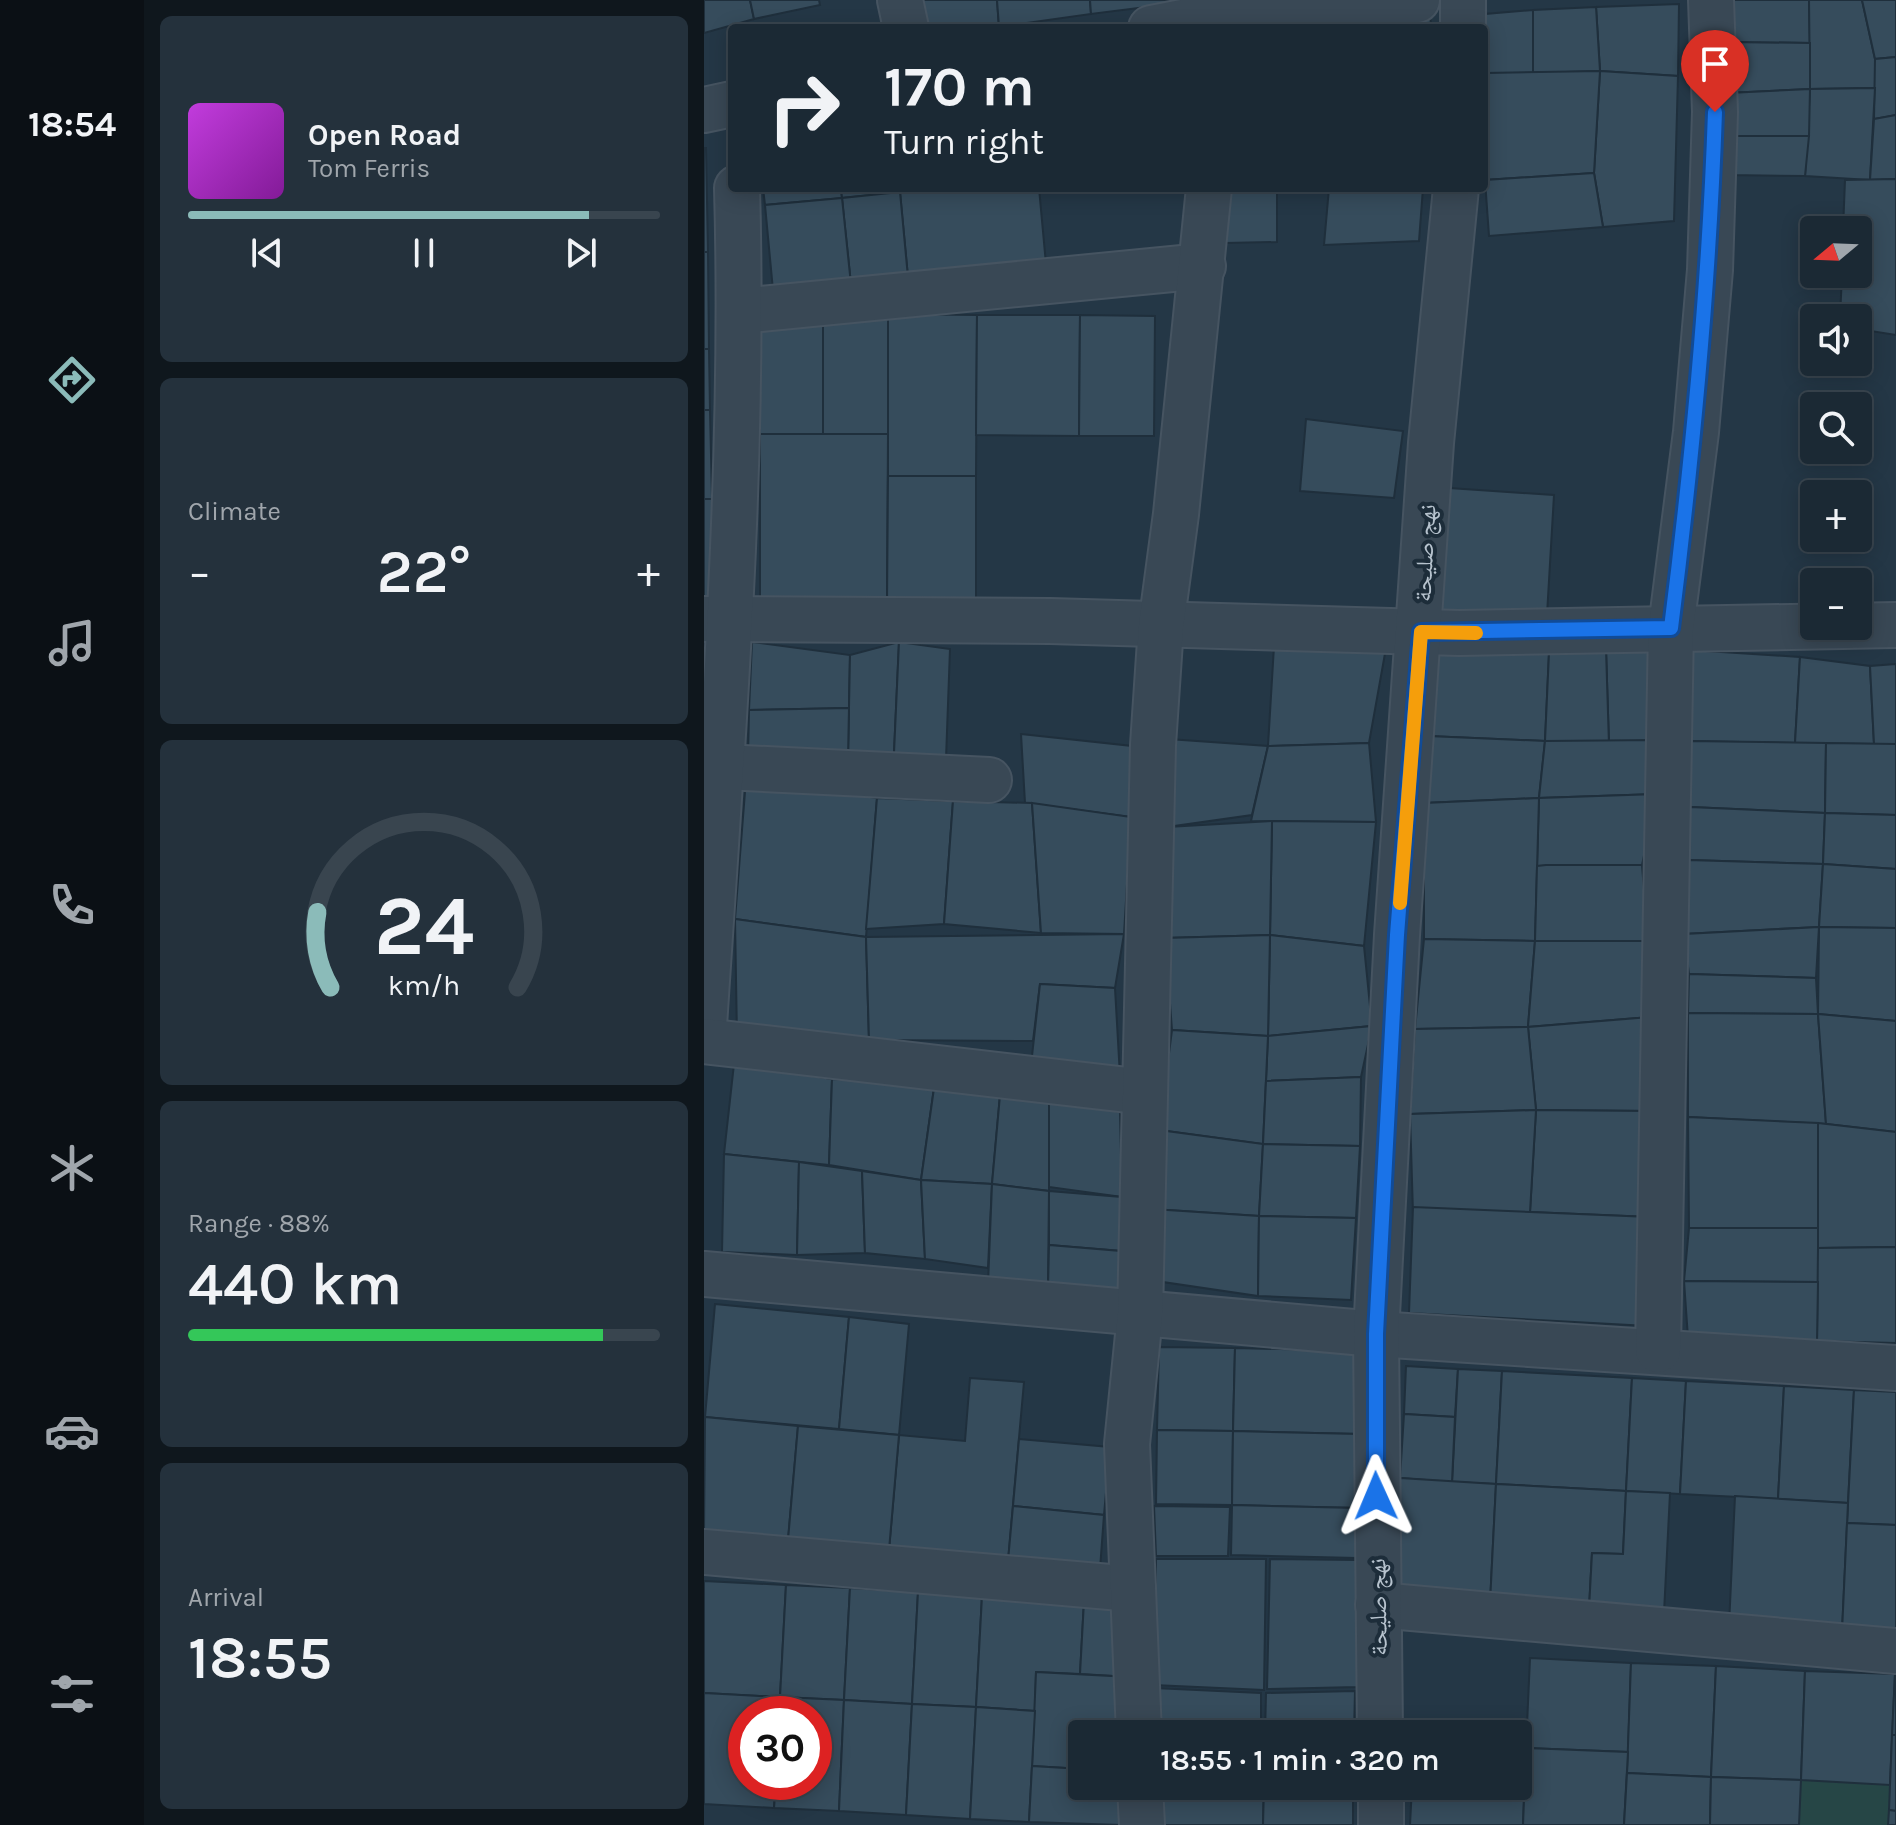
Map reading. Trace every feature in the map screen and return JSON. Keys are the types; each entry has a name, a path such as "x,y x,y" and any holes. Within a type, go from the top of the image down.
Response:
{"street":[{"path":"900,0 905,24"},
{"path":"1173,24 1216,16 1417,0"},
{"path":"1463,0 1463,24"},
{"path":"1658,1350 1671,628 1696,432 1710,270 1715,112 1711,0"},
{"path":"704,110 728,105"},
{"path":"704,1026 717,620 740,311 737,192"},
{"path":"1138,1720 1127,1444 1140,1315 1153,745 1161,626 1203,266 1209,192"},
{"name":"نهج صليحة","path":"1380,1720 1376,1334 1397,935 1421,632 1431,443 1456,192"},
{"path":"740,311 1203,266"},
{"path":"717,620 1050,621 1421,632 1896,625"},
{"path":"712,767 989,780"},
{"path":"704,1041 1145,1092"},
{"path":"704,1274 1376,1334 1658,1350 1896,1368"},
{"path":"704,1552 1133,1589"},
{"path":"1378,1605 1896,1651"},
{"path":"1141,1800 1142,1825"},
{"path":"1381,1800 1381,1825"}],"green space":[{"path":"1801,1780 1890,1785 1888,1825 1799,1825"}],"building":[{"path":"704,0 750,0 754,19 704,33"},
{"path":"750,0 819,0 820,5 754,19"},
{"path":"913,0 997,0 999,24 920,24"},
{"path":"997,0 1090,0 1091,14 999,24"},
{"path":"1090,0 1194,0 1194,1 1091,14"},
{"path":"1731,0 1809,0 1810,43 1727,42"},
{"path":"1809,0 1862,0 1875,59 1875,88 1810,89"},
{"path":"1862,0 1896,0 1896,57 1875,59"},
{"path":"1679,4 1678,76 1600,71 1596,7"},
{"path":"1596,7 1600,71 1533,73 1533,10"},
{"path":"1430,10 1431,24 1363,24"},
{"path":"1533,10 1533,73 1488,73 1488,24 1485,24 1485,14"},
{"path":"1727,42 1810,43 1810,89 1728,93"},
{"path":"1896,57 1896,115 1874,119 1875,59"},
{"path":"1600,71 1678,76 1674,221 1603,227 1594,173"},
{"path":"1600,71 1594,173 1488,180 1488,73"},
{"path":"1875,88 1870,180 1805,176 1810,89"},
{"path":"1810,89 1809,136 1726,136 1728,93"},
{"path":"1896,115 1896,179 1870,180 1874,119"},
{"path":"1726,136 1809,136 1805,176 1727,175"},
{"path":"706,148 708,252 704,252"},
{"path":"1594,173 1603,227 1489,236 1488,180"},
{"path":"1896,179 1896,335 1872,331 1872,304 1841,304 1841,288 1872,288 1872,216 1844,216 1845,180"},
{"path":"763,192 841,192 842,198 765,205"},
{"path":"841,192 900,192 842,198"},
{"path":"900,192 1039,192 1047,275 909,288"},
{"path":"900,192 909,288 852,294 842,198"},
{"path":"1226,192 1277,192 1277,242 1225,243"},
{"path":"1329,192 1423,192 1419,241 1324,245"},
{"path":"842,198 852,294 774,301 765,205"},
{"path":"704,252 708,252 709,349 704,349"},
{"path":"760,313 823,314 823,434 760,434"},
{"path":"823,314 888,314 888,434 823,434"},
{"path":"888,314 977,315 976,476 888,476"},
{"path":"977,315 1080,315 1079,436 976,435"},
{"path":"1080,315 1155,316 1154,436 1079,436"},
{"path":"704,349 709,349 710,410 704,410"},
{"path":"704,410 710,410 712,499 704,499"},
{"path":"1306,419 1403,431 1394,498 1300,491"},
{"path":"760,434 888,434 887,605 760,605"},
{"path":"888,476 976,476 976,605 887,605"},
{"path":"1449,488 1554,495 1547,615 1441,618"},
{"path":"704,499 712,499 714,607 704,607"},
{"path":"1433,641 1549,653 1545,741 1428,736"},
{"path":"752,642 850,655 849,708 749,710"},
{"path":"899,642 894,753 848,758 850,655"},
{"path":"899,642 950,649 946,759 894,753"},
{"path":"1274,646 1386,648 1369,743 1268,746"},
{"path":"1659,648 1656,740 1609,745 1606,649"},
{"path":"1606,649 1609,745 1545,741 1549,653"},
{"path":"1690,650 1800,657 1795,743 1688,741"},
{"path":"1800,657 1870,666 1874,744 1795,743"},
{"path":"1896,664 1896,744 1874,744 1870,666"},
{"path":"849,708 848,758 748,758 749,710"},
{"path":"1021,734 1132,746 1131,817 1025,803"},
{"path":"1428,736 1545,741 1539,798 1424,803"},
{"path":"1168,739 1268,746 1252,815 1167,827"},
{"path":"1656,740 1657,794 1539,798 1545,741"},
{"path":"1688,741 1826,743 1825,813 1690,807"},
{"path":"1369,743 1376,822 1251,821 1268,746"},
{"path":"1826,743 1896,744 1896,815 1825,813"},
{"path":"746,779 877,798 866,937 735,919"},
{"path":"1657,794 1642,865 1537,866 1539,798"},
{"path":"877,798 953,801 944,924 866,929"},
{"path":"1539,798 1535,941 1424,939 1424,803"},
{"path":"953,801 1032,803 1041,933 944,924"},
{"path":"1032,803 1131,817 1124,934 1041,933"},
{"path":"1690,807 1825,813 1823,864 1688,860"},
{"path":"1825,813 1896,815 1896,869 1823,864"},
{"path":"1272,821 1376,822 1364,946 1270,935"},
{"path":"1272,821 1270,935 1165,938 1167,827"},
{"path":"1688,860 1823,864 1819,927 1684,934"},
{"path":"1823,864 1896,869 1896,928 1819,927"},
{"path":"1642,865 1648,941 1535,941 1537,866"},
{"path":"735,919 866,937 869,1040 737,1038"},
{"path":"1819,927 1896,928 1896,1021 1818,1014"},
{"path":"1819,927 1816,978 1689,974 1684,934"},
{"path":"1124,934 1115,988 1040,984 1033,1041 869,1040 866,937"},
{"path":"1270,935 1364,946 1372,1026 1268,1036"},
{"path":"1270,935 1268,1036 1172,1030 1165,938"},
{"path":"1424,939 1535,941 1528,1027 1415,1029"},
{"path":"1535,941 1648,941 1650,1017 1528,1027"},
{"path":"1689,974 1816,978 1818,1014 1688,1013"},
{"path":"1040,984 1115,988 1120,1076 1031,1065"},
{"path":"1688,1013 1818,1014 1826,1124 1688,1117"},
{"path":"1818,1014 1896,1021 1896,1132 1826,1124"},
{"path":"1650,1017 1649,1111 1536,1110 1528,1027"},
{"path":"1372,1026 1361,1077 1266,1081 1268,1036"},
{"path":"1528,1027 1536,1110 1410,1114 1415,1029"},
{"path":"1172,1030 1268,1036 1263,1144 1159,1130"},
{"path":"734,1064 832,1079 829,1165 724,1154"},
{"path":"1361,1077 1360,1146 1263,1144 1266,1081"},
{"path":"832,1079 935,1081 921,1180 829,1165"},
{"path":"935,1081 1001,1084 992,1184 921,1180"},
{"path":"1001,1084 1049,1097 1049,1191 992,1184"},
{"path":"1049,1097 1120,1112 1122,1197 1049,1187"},
{"path":"1536,1110 1649,1111 1650,1217 1530,1212"},
{"path":"1536,1110 1530,1212 1413,1214 1410,1114"},
{"path":"1688,1117 1818,1123 1818,1228 1689,1228"},
{"path":"1818,1123 1896,1132 1896,1247 1818,1248"},
{"path":"1159,1130 1263,1144 1259,1216 1152,1209"},
{"path":"1263,1144 1360,1146 1356,1218 1259,1216"},
{"path":"724,1154 799,1162 797,1255 722,1252"},
{"path":"799,1162 862,1171 865,1253 797,1255"},
{"path":"862,1171 921,1180 925,1259 865,1253"},
{"path":"921,1180 992,1184 988,1268 925,1259"},
{"path":"992,1184 1049,1191 1048,1289 988,1284"},
{"path":"1049,1191 1122,1197 1121,1251 1049,1245"},
{"path":"1413,1207 1650,1217 1648,1326 1409,1313"},
{"path":"1152,1209 1259,1216 1258,1296 1163,1282"},
{"path":"1259,1216 1356,1218 1351,1300 1258,1296"},
{"path":"1689,1228 1818,1228 1818,1282 1684,1281"},
{"path":"1049,1245 1121,1251 1118,1295 1048,1289"},
{"path":"1896,1247 1896,1343 1817,1341 1818,1248"},
{"path":"1684,1281 1818,1282 1817,1341 1688,1338"},
{"path":"715,1304 849,1317 839,1429 705,1417"},
{"path":"849,1317 909,1324 899,1435 839,1429"},
{"path":"1159,1347 1235,1348 1233,1431 1157,1430"},
{"path":"1235,1348 1361,1351 1359,1434 1233,1431"},
{"path":"1406,1366 1458,1369 1455,1417 1404,1414"},
{"path":"1458,1369 1502,1371 1496,1484 1452,1482"},
{"path":"1502,1371 1632,1378 1626,1491 1496,1484"},
{"path":"970,1378 1024,1382 1008,1561 889,1550 899,1435 965,1441"},
{"path":"1632,1378 1686,1381 1680,1494 1626,1491"},
{"path":"1686,1381 1784,1386 1778,1499 1680,1494"},
{"path":"1784,1386 1854,1390 1848,1503 1778,1499"},
{"path":"1854,1390 1896,1392 1896,1525 1847,1523"},
{"path":"1404,1414 1455,1417 1452,1482 1400,1478"},
{"path":"705,1417 798,1426 788,1540 704,1532"},
{"path":"798,1426 899,1435 889,1550 788,1540"},
{"path":"1157,1430 1233,1431 1232,1505 1156,1504"},
{"path":"1233,1431 1359,1434 1358,1508 1232,1505"},
{"path":"1019,1439 1110,1447 1104,1515 1013,1506"},
{"path":"1400,1478 1496,1484 1490,1603 1394,1598"},
{"path":"1496,1484 1626,1491 1623,1554 1592,1553 1589,1609 1490,1603"},
{"path":"1626,1491 1670,1493 1664,1613 1589,1609 1592,1553 1623,1554"},
{"path":"1735,1496 1848,1503 1842,1632 1729,1626"},
{"path":"1232,1505 1358,1508 1357,1558 1231,1555"},
{"path":"1013,1506 1104,1515 1100,1569 1008,1561"},
{"path":"1154,1506 1230,1507 1228,1556 1156,1556"},
{"path":"1847,1523 1896,1525 1896,1635 1842,1632"},
{"path":"1156,1559 1266,1559 1264,1690 1153,1685"},
{"path":"1270,1559 1358,1560 1358,1687 1267,1689"},
{"path":"704,1581 786,1585 780,1696 704,1693"},
{"path":"786,1585 850,1588 844,1700 832,1699 832,1696 780,1696"},
{"path":"850,1588 918,1592 912,1704 844,1700"},
{"path":"918,1592 982,1596 976,1707 912,1704"},
{"path":"982,1596 1084,1601 1080,1674 1036,1672 1035,1711 976,1707"},
{"path":"1084,1601 1134,1604 1130,1677 1080,1674"},
{"path":"1530,1658 1631,1663 1628,1752 1532,1748 1532,1720 1527,1720"},
{"path":"1631,1663 1716,1666 1711,1777 1627,1773"},
{"path":"1716,1666 1805,1671 1801,1780 1711,1777"},
{"path":"1805,1671 1895,1674 1890,1785 1801,1780"},
{"path":"1036,1672 1130,1677 1128,1720 1068,1720 1068,1768 1032,1766"},
{"path":"1895,1674 1896,1735 1892,1735"},
{"path":"1154,1688 1261,1693 1261,1720 1153,1720"},
{"path":"1355,1691 1354,1720 1265,1720 1266,1693"},
{"path":"704,1693 761,1696 728,1696 728,1800 775,1800 774,1808 704,1804"},
{"path":"832,1699 844,1700 839,1811 774,1808 775,1800 832,1800"},
{"path":"844,1700 912,1704 906,1815 839,1811"},
{"path":"912,1704 976,1707 970,1819 906,1815"},
{"path":"976,1707 1035,1711 1029,1822 970,1819"},
{"path":"1892,1735 1896,1735 1896,1811 1889,1810"},
{"path":"1532,1748 1628,1752 1624,1825 1523,1825 1524,1800 1532,1800"},
{"path":"1032,1766 1068,1768 1068,1800 1124,1800 1122,1825 1029,1822"},
{"path":"1627,1773 1711,1777 1710,1825 1624,1825"},
{"path":"1711,1777 1801,1780 1799,1825 1710,1825"},
{"path":"1151,1800 1264,1800 1263,1825 1150,1825"},
{"path":"1264,1800 1353,1800 1353,1825 1263,1825"},
{"path":"1411,1800 1524,1800 1523,1825 1410,1825"},
{"path":"1889,1810 1896,1811 1896,1825 1888,1825"}],"slow traffic":[{"path":"1400,903 1421,632 1476,633"}],"route":[{"path":"1376,1496 1376,1334 1397,935 1421,632 1671,628 1696,432 1710,270 1715,112"}]}
